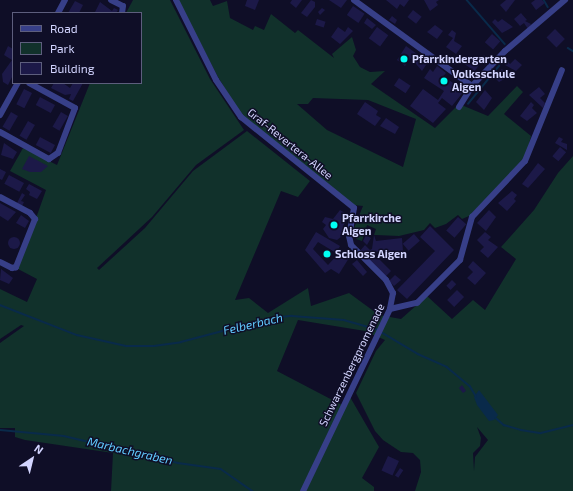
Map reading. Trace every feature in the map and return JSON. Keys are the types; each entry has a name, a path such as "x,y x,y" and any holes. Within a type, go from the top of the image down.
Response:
{"street":[{"path":"59,12 65,0"},
{"path":"111,0 123,6 122,12"},
{"name":"Graf-Revertera-Allee","path":"176,0 216,80 241,117 352,206 355,211"},
{"path":"354,0 472,86"},
{"path":"460,107 472,86 508,48 565,0"},
{"path":"390,309 417,302 460,260 472,217 525,161 562,70"},
{"path":"0,115 17,84"},
{"path":"0,132 50,159 58,154 75,108 31,84"},
{"path":"0,197 30,213 35,219 16,267 12,268 0,262"},
{"name":"Schwarzenbergpromenade","path":"303,491 393,301 391,287 349,242 355,211"}],"green space":[{"path":"133,0 170,0 210,79 244,130 196,165 152,217 97,268 99,270 145,228 193,171 247,131 310,181 298,197 281,191 235,300 249,298 268,313 308,288 311,306 349,293 379,315 401,319 427,296 452,319 473,300 485,310 516,259 501,247 534,210 558,173 573,156 573,491 415,491 421,472 420,460 413,453 401,452 383,440 375,431 356,393 376,351 385,340 365,331 298,320 277,371 342,405 301,491 111,491 113,453 25,440 15,437 15,428 0,428 0,343 24,326 21,325 0,339 0,289 27,302 37,279 18,269 46,190 10,171 23,148 57,165 90,84 142,84 142,12 127,12","holes":["477,427 488,440 475,457 474,471 473,453 480,446 481,438"]},
{"path":"178,0 210,0 213,6 227,1 230,18 253,30 255,26 264,30 271,14 295,33 298,30 334,58 332,54 352,37 356,50 353,56 360,67 370,72 385,71 371,84 435,128 459,104 488,116 517,86 523,92 504,114 531,136 527,152 521,163 469,216 462,219 458,215 446,224 435,228 430,223 424,230 399,236 374,235 376,229 367,225 362,241 356,239 352,233 363,206 353,205 242,116 218,77","holes":["313,98 368,100 416,119 403,167 327,130 297,104 308,104"]},
{"path":"350,397 379,447 362,478 374,487 374,491 306,491"}],"water":[{"path":"479,390 498,415 494,420 489,421 477,405 474,397"}],"building":[{"path":"247,0 259,0 255,10 245,6"},
{"path":"292,0 302,0 296,8 290,3"},
{"path":"311,0 315,2 315,7 307,17 301,13"},
{"path":"329,0 347,0 341,8"},
{"path":"386,0 409,0 404,7 400,4 397,9"},
{"path":"424,0 439,0 436,2 438,5 430,11"},
{"path":"506,0 515,0 506,12 500,5"},
{"path":"535,0 542,0 545,3 536,10 531,3"},
{"path":"75,1 83,5 80,12 69,12"},
{"path":"100,2 112,11 114,8 118,10 117,12 95,12"},
{"path":"353,6 365,14 358,23 347,15"},
{"path":"322,8 325,10 320,15 318,12"},
{"path":"413,10 422,17 416,24 407,17"},
{"path":"521,13 527,20 525,21 531,24 528,29 524,23 520,26 514,19"},
{"path":"392,16 397,20 395,24 389,20"},
{"path":"367,18 376,25 372,29 364,23"},
{"path":"317,19 326,22 324,27 315,25"},
{"path":"495,19 498,22 502,19 513,27 502,33 492,22"},
{"path":"435,25 443,31 437,39 427,32"},
{"path":"338,27 345,32 348,27 353,31 340,44 331,37"},
{"path":"377,27 388,35 380,47 369,38"},
{"path":"555,29 565,39 556,47 547,37"},
{"path":"452,30 456,33 454,41 462,46 456,54 446,47 453,38 448,35"},
{"path":"492,34 500,41 493,50 485,42"},
{"path":"8,46 12,48 12,60 4,55"},
{"name":"Pfarrkindergarten","path":"406,46 428,62 422,71 411,58 405,66 397,60"},
{"path":"484,55 489,59 485,65 480,61"},
{"path":"453,56 459,60 455,65 449,61"},
{"path":"470,57 480,64 475,71 465,64"},
{"path":"515,59 522,65 516,71 505,65 508,62 510,64"},
{"path":"12,60 12,77 8,85 3,82 2,74"},
{"path":"437,66 446,73 442,78 447,84 449,80 464,91 452,106 442,98 438,103 446,109 433,123 410,106 423,89 438,100 444,91 424,78 430,69 433,72"},
{"path":"502,69 508,77 499,82 494,77"},
{"path":"399,78 411,86 406,93 394,85"},
{"path":"53,84 64,84 70,88 72,84 82,84 73,101 69,99 71,94 65,95 51,88"},
{"path":"539,87 545,94 540,98 545,103 543,108 529,95"},
{"path":"24,89 32,93 24,108 16,104"},
{"path":"485,90 492,98 484,110 476,102"},
{"path":"40,97 55,105 51,113 36,105"},
{"path":"365,102 378,111 376,115 381,118 375,126 357,114"},
{"path":"531,102 534,105 532,108 537,113 527,121 520,116"},
{"path":"11,112 18,116 9,131 3,127"},
{"path":"61,112 68,116 59,131 53,127"},
{"path":"386,118 399,127 395,134 380,126"},
{"path":"28,121 35,125 26,140 20,136"},
{"path":"40,137 55,145 51,153 36,145"},
{"path":"559,137 563,139 561,142 567,144 567,150 555,143"},
{"path":"4,143 17,152 13,159 1,155"},
{"path":"560,147 566,152 558,161 552,156"},
{"path":"29,156 48,166 41,172 30,172 22,169"},
{"path":"538,163 545,169 528,188 522,184"},
{"path":"0,169 6,172 2,180 0,179"},
{"path":"9,175 24,183 19,192 4,184"},
{"path":"29,184 42,191 37,199 29,195 30,192 26,189"},
{"path":"512,191 517,195 514,199 516,201 507,211 498,203"},
{"path":"22,193 25,195 21,201 24,202 22,206 17,203"},
{"path":"0,203 16,212 8,221 0,216"},
{"name":"Pfarrkirche Aigen","path":"340,210 350,216 343,226 346,233 337,240 329,238 323,229 326,225 322,222 325,217 333,219"},
{"path":"489,210 496,217 486,231 477,223"},
{"path":"21,215 29,221 25,228 16,223"},
{"path":"458,217 466,224 454,238 446,231"},
{"path":"430,226 454,250 407,299 397,290 435,251 420,237"},
{"path":"316,232 340,246 336,253 318,242 313,249 328,265 340,252 349,258 339,274 331,269 325,273 305,250"},
{"path":"485,232 491,237 488,240 498,247 488,258 480,251 484,247 477,240"},
{"path":"414,234 420,241 409,251 403,244"},
{"path":"366,235 371,238 367,245 363,241"},
{"path":"374,235 376,241 402,238 403,251 372,252 391,271 385,277 359,252 365,245 370,250 372,249"},
{"path":"12,237 16,237 20,243 16,249 12,249 8,245 8,241"},
{"path":"357,260 367,272 363,276 352,264"},
{"path":"473,261 486,273 475,285 467,278 473,272 468,267"},
{"path":"1,269 13,278 9,284 0,280"},
{"path":"395,275 401,280 394,286 389,281"},
{"path":"452,280 456,284 451,290 446,286"},
{"path":"457,290 464,297 454,307 447,300"},
{"path":"462,385 466,391 463,393 459,388"},
{"path":"388,456 399,461 392,475 381,471"},
{"path":"400,468 403,470 398,478 395,475"}],"waterway":[{"path":"467,0 505,44"},
{"path":"544,0 548,7"},
{"path":"568,48 573,51"},
{"path":"468,104 499,66"},
{"name":"Felberbach","path":"0,305 77,335 126,346 154,346 181,342 272,318 292,316 344,320 378,330"},
{"name":"Felberbach","path":"381,332 418,354 447,367 470,386 476,396"},
{"name":"Felberbach","path":"496,418 504,425 521,430 541,433 573,425"},
{"name":"Marbachgraben","path":"0,430 64,436 178,463 221,469 253,491"}],"place":[{"name":"Pfarrkindergarten","path":"404,59"},
{"name":"Volksschule Aigen","path":"444,81"},
{"name":"Pfarrkirche Aigen","path":"334,225"},
{"name":"Schloss Aigen","path":"327,254"}]}
